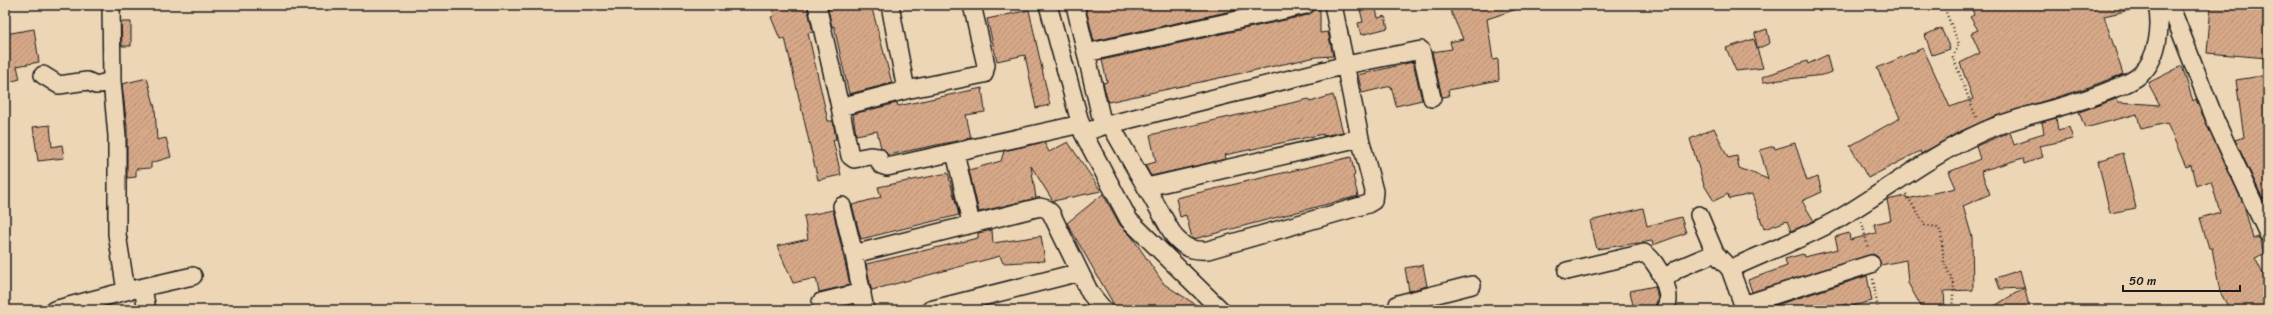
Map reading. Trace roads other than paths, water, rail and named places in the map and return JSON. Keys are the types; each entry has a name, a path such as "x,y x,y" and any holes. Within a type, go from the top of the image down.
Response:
{"street":[{"path":"111,5 112,81 117,136 116,234 126,291"},
{"path":"817,5 850,156 854,159 870,156 878,157 881,165 887,167 955,152 1107,125 1346,65 1421,50 1432,98"},
{"path":"890,5 906,90"},
{"path":"840,107 906,90 984,74 986,65 972,5"},
{"path":"1048,5 1060,54 1082,129 1129,220 1220,310"},
{"path":"1075,5 1086,53 1107,125 1147,187 1174,236 1184,247 1194,251 1208,250 1368,204 1373,201 1374,191 1360,138 1333,5"},
{"path":"1086,53 1306,5"},
{"path":"1730,269 1838,219 1954,146 1983,132 2042,112 2079,103 2136,78 2151,60 2158,45 2159,12 2157,5"},
{"path":"2170,5 2216,122 2268,234"},
{"path":"43,74 58,85 87,81 96,85 112,81"},
{"path":"1147,187 1360,138"},
{"path":"955,152 971,224"},
{"path":"842,206 854,254 865,310"},
{"path":"854,254 1040,207 1048,209 1090,293 1104,310"},
{"path":"1699,215 1715,253 1730,269 1744,307 1871,264"},
{"path":"1567,271 1644,253 1649,256 1664,280 1669,294 1667,307 1664,310"},
{"path":"1664,280 1678,269 1715,253"},
{"path":"930,310 1080,272"},
{"path":"54,310 126,291 193,276"},
{"path":"1398,303 1472,285"},
{"path":"143,288 146,310"},
{"path":"821,302 862,292"}]}
